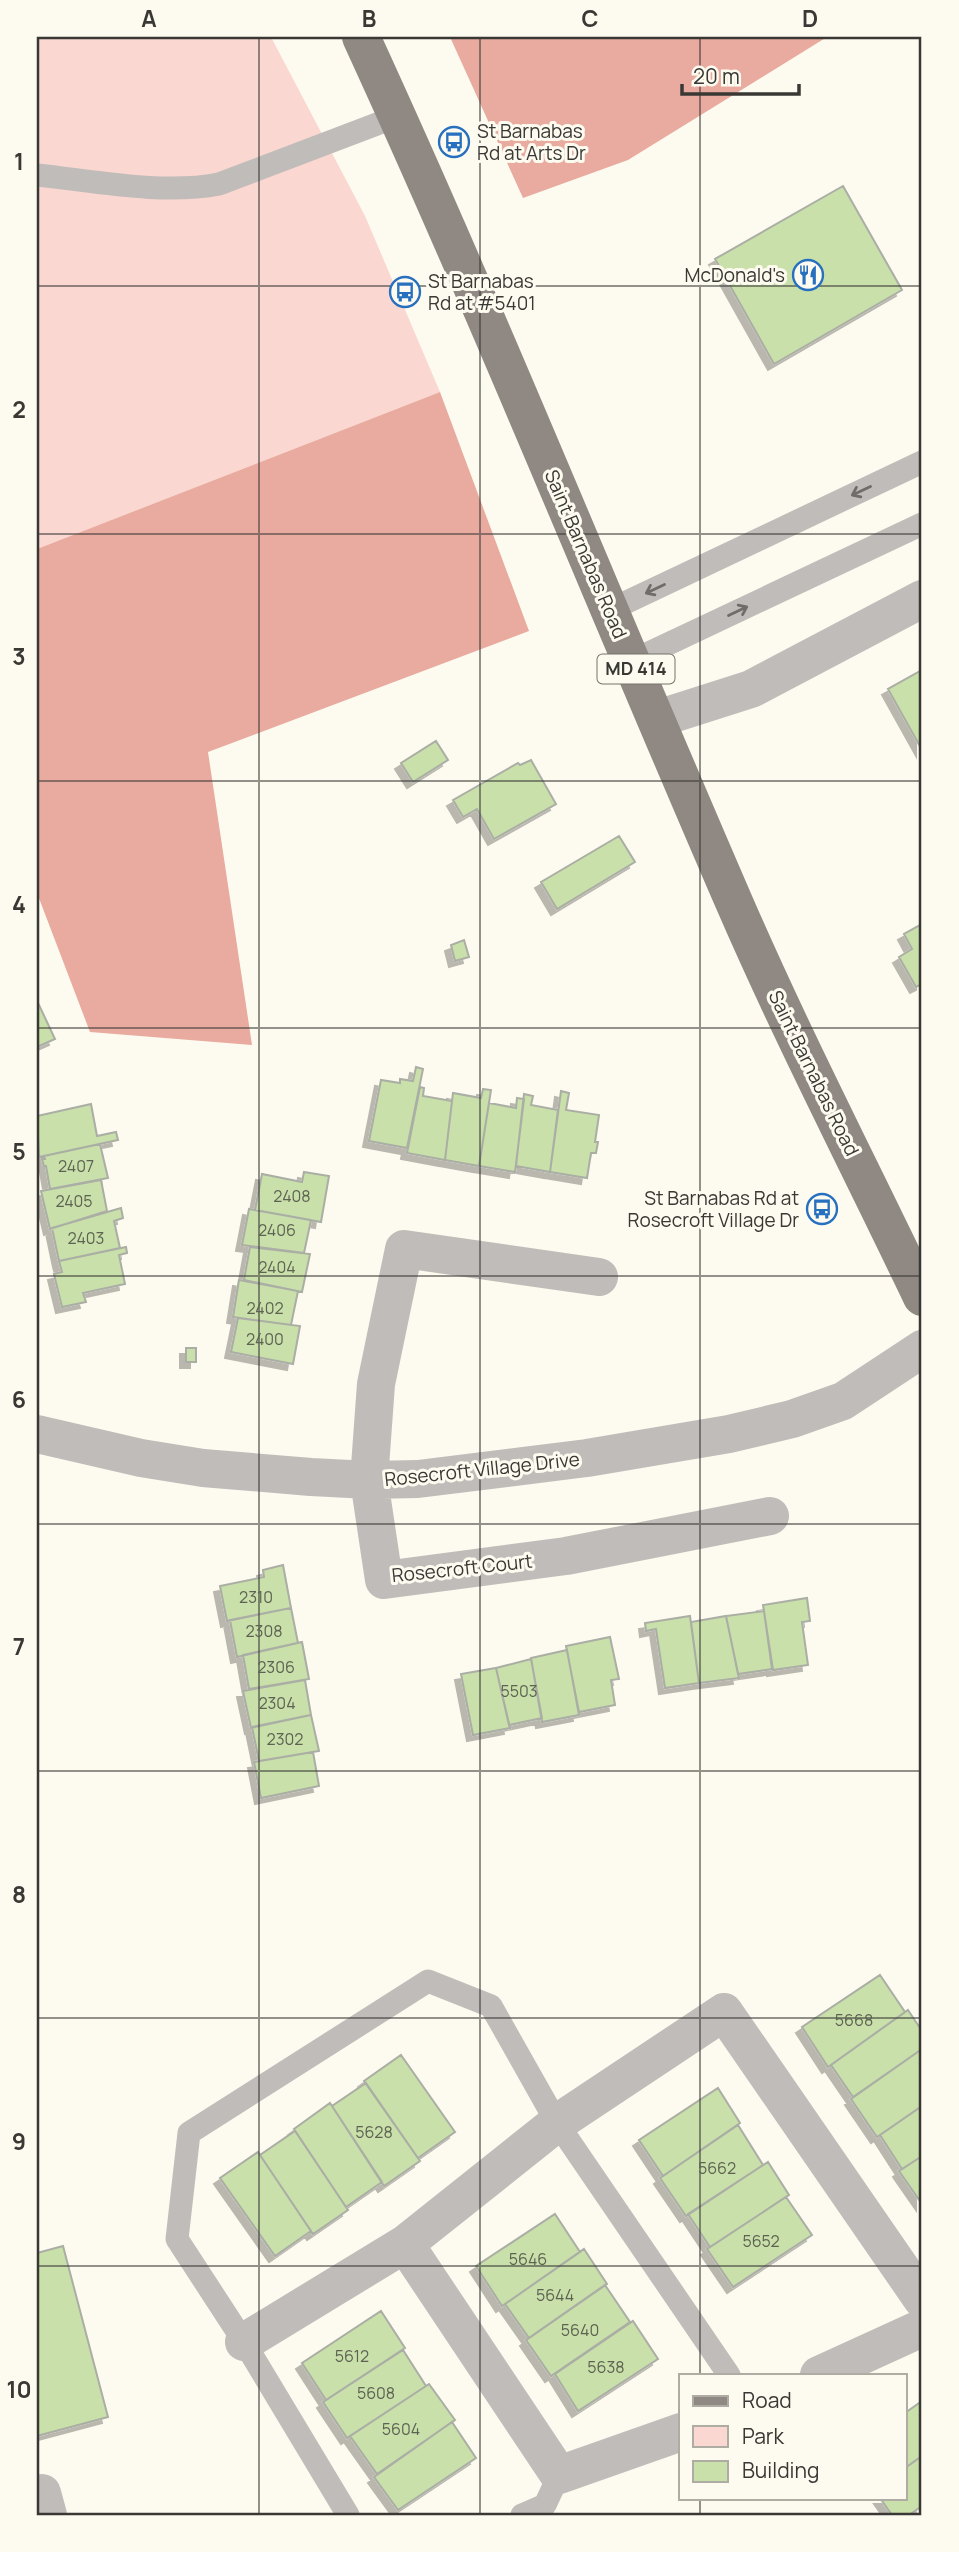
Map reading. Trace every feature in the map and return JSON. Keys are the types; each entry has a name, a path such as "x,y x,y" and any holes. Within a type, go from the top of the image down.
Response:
{"main road":[{"name":"Saint Barnabas Road","path":"361,37 398,116 734,902 922,1297"}],"street":[{"path":"657,719 751,689 922,599"},
{"name":"Rosecroft Court","path":"599,1277 404,1249 376,1384 369,1480 384,1580 566,1556 771,1517"},
{"name":"Rosecroft Village Drive","path":"37,1434 141,1458 203,1468 369,1480 418,1479 587,1458 729,1434 792,1419 842,1401 922,1349"},
{"path":"244,2342 405,2244 557,2123 724,2012 922,2298"},
{"path":"405,2244 559,2475 679,2432"},
{"path":"820,2374 922,2328"}],"lane":[{"path":"37,175 198,188 219,184 398,116"},
{"path":"610,610 922,462"},
{"path":"632,661 922,524"},
{"path":"348,2515 244,2342 177,2239 189,2133 428,1980 491,2006 557,2123 728,2374"},
{"path":"522,2515 545,2505 559,2475"}],"green space":[{"path":"37,37 271,37 365,216 440,392 37,549"}],"shaded area":[{"path":"450,37 827,37 628,160 523,198"},
{"path":"440,392 529,631 208,752 252,1045 90,1032 37,893 37,549"}],"building":[{"name":"McDonald's","path":"843,186 902,290 774,364 715,259"},
{"path":"922,670 922,750 888,689"},
{"path":"436,741 448,760 413,782 401,763"},
{"path":"531,760 556,804 494,839 477,809 463,817 453,800 518,763 520,765"},
{"path":"619,836 635,862 557,909 541,882"},
{"path":"922,924 922,984 916,987 899,957 912,949 904,934"},
{"path":"464,940 469,957 455,961 451,945"},
{"path":"39,1005 55,1039 37,1047 37,1007"},
{"path":"416,1067 423,1069 407,1148 369,1141 381,1080 400,1083 400,1079 413,1081"},
{"path":"420,1087 424,1088 423,1096 452,1101 445,1160 407,1153"},
{"path":"483,1089 491,1090 479,1166 445,1160 453,1093 481,1098"},
{"path":"561,1091 569,1093 566,1110 599,1115 596,1153 591,1153 587,1178 550,1172"},
{"path":"524,1094 533,1096 531,1105 558,1110 550,1172 516,1166"},
{"path":"517,1098 524,1099 515,1172 479,1166 489,1103 516,1108"},
{"path":"91,1104 97,1136 116,1132 118,1140 39,1157 37,1116"},
{"path":"100,1144 108,1178 50,1189 42,1159 45,1159 44,1156"},
{"path":"304,1172 329,1176 321,1222 255,1210 262,1174 302,1182"},
{"path":"101,1180 107,1211 50,1229 41,1191"},
{"path":"121,1208 123,1218 114,1221 120,1248 59,1261 52,1228"},
{"path":"249,1209 311,1220 304,1253 242,1245"},
{"path":"126,1247 127,1253 119,1255 125,1284 83,1293 86,1302 62,1307 54,1274 62,1272 59,1261"},
{"path":"250,1247 310,1254 302,1292 244,1280"},
{"path":"239,1280 298,1291 291,1325 233,1317"},
{"path":"238,1318 300,1326 293,1364 231,1352"},
{"path":"186,1348 196,1348 196,1362 186,1362"},
{"path":"283,1565 291,1608 227,1621 220,1586 264,1577 263,1570"},
{"path":"807,1598 810,1621 802,1622 808,1665 773,1670 763,1605"},
{"path":"291,1608 298,1643 237,1657 230,1620"},
{"path":"764,1611 772,1669 738,1674 726,1616"},
{"path":"690,1616 699,1683 665,1688 656,1629 646,1631 645,1623"},
{"path":"726,1616 739,1678 699,1683 691,1622"},
{"path":"610,1637 619,1679 611,1680 615,1705 579,1712 566,1646"},
{"path":"302,1642 309,1679 249,1689 243,1655"},
{"path":"567,1650 579,1715 542,1722 531,1658"},
{"path":"531,1659 542,1718 509,1725 496,1668"},
{"path":"496,1668 510,1728 473,1735 461,1674"},
{"path":"305,1680 311,1715 251,1728 243,1691"},
{"path":"311,1715 319,1751 259,1761 252,1727"},
{"path":"313,1752 319,1786 261,1798 254,1762"},
{"path":"880,1975 905,2012 828,2067 802,2027"},
{"path":"908,2010 922,2031 922,2049 853,2097 831,2065"},
{"path":"922,2049 922,2106 877,2137 851,2099"},
{"path":"401,2055 455,2132 418,2158 364,2081"},
{"path":"366,2083 420,2161 384,2186 332,2106"},
{"path":"718,2088 740,2123 663,2176 639,2140"},
{"path":"330,2103 382,2182 346,2207 294,2129"},
{"path":"922,2106 922,2156 902,2169 880,2135"},
{"path":"738,2125 763,2165 686,2216 660,2178"},
{"path":"295,2131 348,2210 313,2234 260,2155"},
{"path":"258,2152 311,2231 275,2256 220,2178"},
{"path":"922,2156 922,2204 899,2171"},
{"path":"768,2162 789,2195 710,2247 688,2214"},
{"path":"786,2197 812,2235 733,2287 707,2249"},
{"path":"555,2214 580,2252 502,2306 476,2266"},
{"path":"63,2246 108,2417 37,2436 37,2253"},
{"path":"584,2249 607,2284 529,2338 505,2304"},
{"path":"605,2285 630,2322 551,2376 526,2340"},
{"path":"381,2311 405,2348 326,2400 302,2363"},
{"path":"633,2321 658,2359 578,2411 555,2374"},
{"path":"403,2350 426,2386 347,2438 323,2402"},
{"path":"429,2384 455,2420 377,2474 350,2436"},
{"path":"922,2401 922,2456 906,2467 906,2412"},
{"path":"452,2422 476,2458 398,2510 374,2477"},
{"path":"922,2456 922,2506 909,2515 892,2515 881,2500 906,2500 906,2467"}],"place":[{"name":"St Barnabas Rd at Arts Dr","path":"454,142"},
{"name":"McDonald's","path":"808,275"},
{"name":"St Barnabas Rd at #5401","path":"405,292"},
{"name":"St Barnabas Rd at Rosecroft Village Dr","path":"822,1209"}]}
